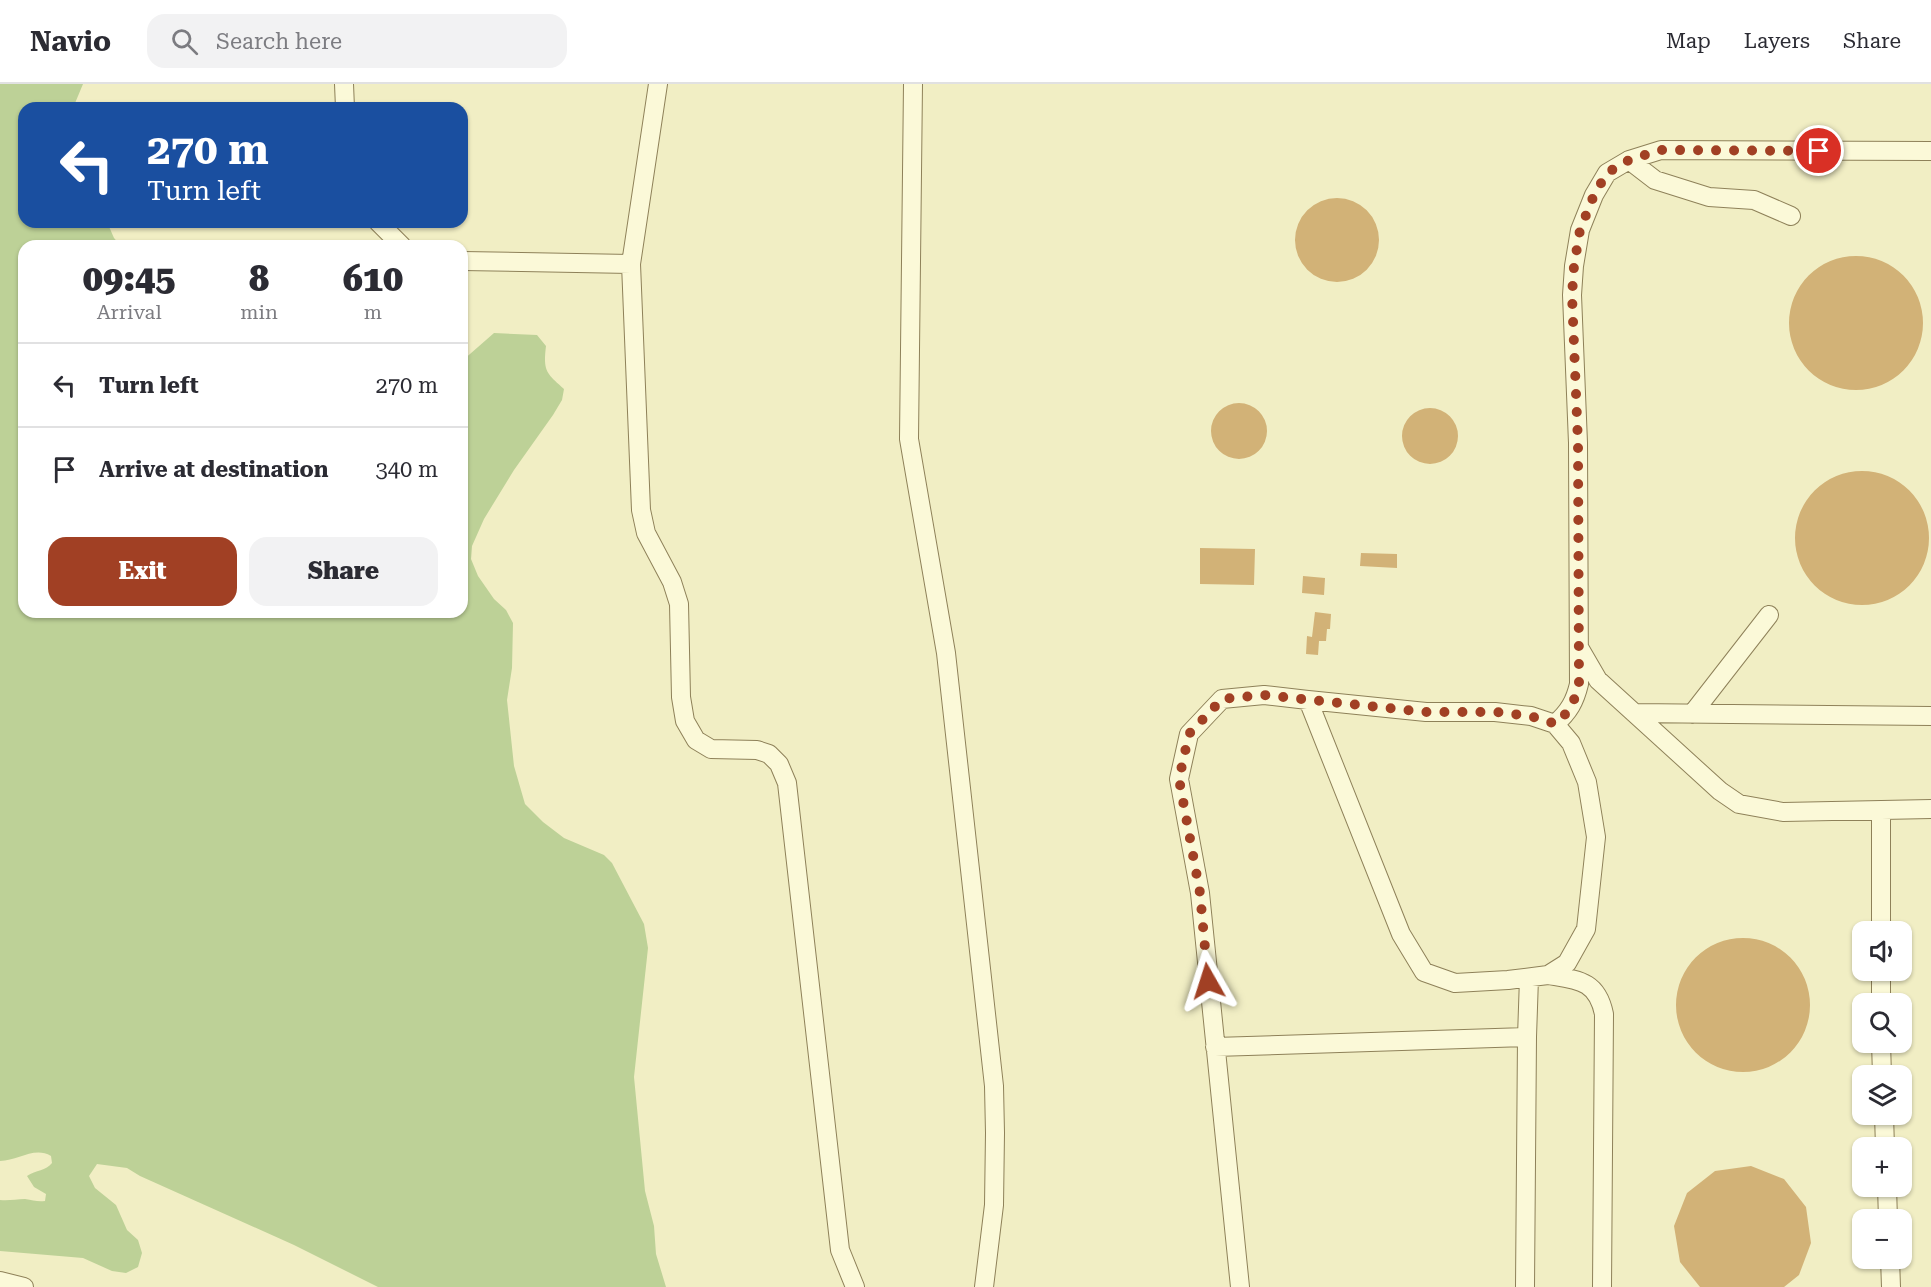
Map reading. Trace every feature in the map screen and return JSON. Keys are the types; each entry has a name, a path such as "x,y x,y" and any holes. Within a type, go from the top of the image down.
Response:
{"street":[{"path":"344,84 345,102"},
{"path":"658,84 631,264 641,510 646,533 672,582 679,604 681,697 685,721 696,740 711,749 757,750 770,754 779,764 787,783 840,1250 855,1287"},
{"path":"913,84 909,439 946,653 994,1086 994,1205 984,1287"},
{"path":"1556,724 1575,700 1579,684 1578,443 1572,295 1574,266 1580,230 1594,195 1607,173 1629,160 1661,150 1931,151"},
{"path":"1629,160 1655,180 1709,198 1754,200 1791,216"},
{"path":"384,228 396,240"},
{"path":"468,261 631,264"},
{"path":"1692,714 1769,615"},
{"path":"1578,645 1598,680 1720,791 1739,804 1783,812 1931,809"},
{"path":"1240,1287 1200,893 1179,779 1189,734 1222,699 1264,695 1426,712 1496,712 1530,716 1556,724 1571,743 1587,782 1596,837 1586,929 1568,963 1548,975"},
{"path":"1308,700 1401,934 1425,972 1455,983 1548,975 1578,980 1592,987 1602,1004 1604,1014 1602,1287"},
{"path":"1635,713 1931,716"},
{"path":"1881,810 1881,921"},
{"path":"1525,1287 1529,978"},
{"path":"1215,1047 1527,1037"},
{"path":"1890,1269 1891,1287"},
{"path":"0,1281 24,1287"}],"green space":[{"path":"0,84 83,84 76,102 18,102 18,228 110,228 116,240 18,240 18,618 468,618 468,356 494,333 537,335 546,346 547,371 564,389 562,400 484,519 472,546 471,559 478,576 494,599 506,610 513,623 512,668 507,700 514,766 525,804 564,838 604,855 612,863 644,924 648,948 634,1077 645,1191 654,1226 656,1254 666,1287 378,1287 294,1245 140,1176 127,1168 97,1164 89,1176 95,1188 116,1205 127,1230 138,1240 142,1253 138,1267 126,1273 112,1271 83,1258 0,1251 0,1200 45,1201 46,1194 34,1187 27,1176 47,1168 52,1163 51,1156 45,1153 32,1153 0,1161"}],"building":[{"path":"1337,198 1353,201 1367,210 1376,224 1379,240 1376,256 1367,270 1353,279 1337,282 1321,279 1307,270 1298,256 1295,240 1298,224 1307,210 1321,201"},
{"path":"1856,256 1882,261 1904,275 1918,297 1923,323 1918,349 1904,371 1882,385 1856,390 1830,385 1808,371 1794,349 1789,323 1794,297 1808,275 1830,261"},
{"path":"1239,403 1250,405 1259,411 1265,420 1267,431 1265,442 1259,451 1250,457 1239,459 1228,457 1219,451 1213,442 1211,431 1213,420 1219,411 1228,405"},
{"path":"1430,408 1441,410 1450,416 1456,425 1458,436 1456,447 1450,456 1441,462 1430,464 1419,462 1410,456 1404,447 1402,436 1404,425 1410,416 1419,410"},
{"path":"1862,471 1888,476 1910,490 1924,512 1929,538 1924,564 1910,586 1888,600 1862,605 1836,600 1814,586 1800,564 1795,538 1800,512 1814,490 1836,476"},
{"path":"1200,548 1255,549 1254,585 1200,584"},
{"path":"1361,553 1397,554 1397,568 1360,566"},
{"path":"1303,576 1325,578 1324,595 1302,593"},
{"path":"1315,612 1331,614 1330,629 1327,629 1326,641 1319,641 1318,655 1306,654 1307,636 1312,637"},
{"path":"1743,938 1769,943 1791,957 1805,979 1810,1005 1805,1031 1791,1053 1769,1067 1743,1072 1717,1067 1695,1053 1681,1031 1676,1005 1681,979 1695,957 1717,943"},
{"path":"1751,1166 1784,1179 1806,1207 1811,1243 1799,1275 1784,1287 1700,1287 1680,1262 1674,1226 1687,1193 1715,1171"}],"route":[{"path":"1208,981 1200,893 1179,779 1189,734 1222,699 1264,695 1426,712 1496,712 1530,716 1556,724 1575,700 1579,684 1578,443 1572,295 1580,230 1594,195 1607,173 1629,160 1661,150 1819,151"}]}
